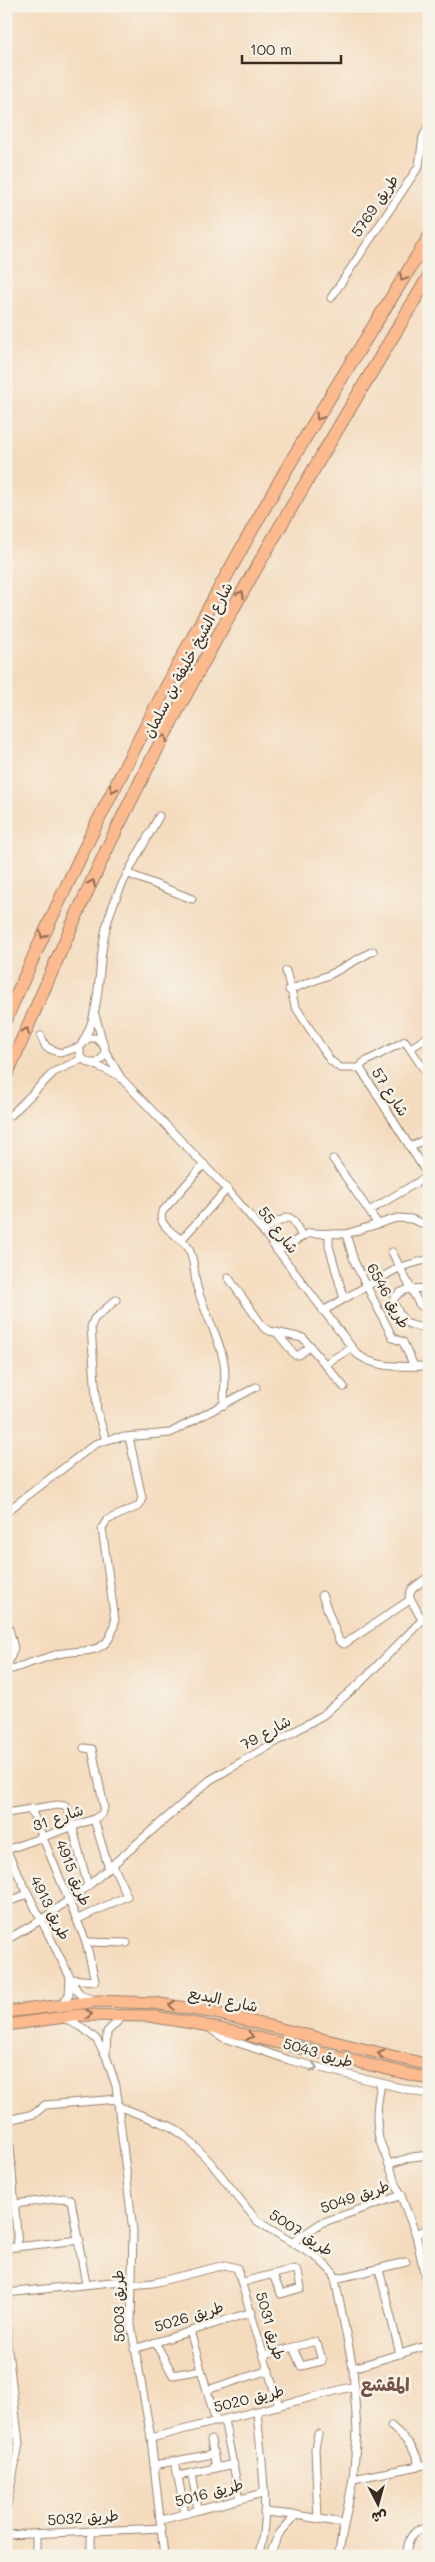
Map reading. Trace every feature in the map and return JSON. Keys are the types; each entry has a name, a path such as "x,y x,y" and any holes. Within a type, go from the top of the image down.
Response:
{"highway":[{"name":"شارع الشيخ خليفة بن سلمان","path":"6,1019 98,820 156,703 284,475 429,237"},
{"name":"شارع الشيخ خليفة بن سلمان","path":"6,1076 108,847 165,736 238,599 429,276"}],"main road":[{"name":"شارع البديع","path":"6,2025 99,2001 154,2003 210,2012 429,2066"},
{"name":"شارع البديع","path":"6,2012 61,2011 126,2014 204,2025 429,2079"}],"street":[{"name":"طريق 5769","path":"331,298 419,166 424,137 429,125"},
{"path":"82,1059 81,1045 95,1015 104,934 115,899 158,816"},
{"path":"129,874 192,899"},
{"path":"290,990 329,975 373,951"},
{"path":"286,971 290,990 299,1014 330,1060 340,1068 360,1068"},
{"path":"11,1115 54,1072 82,1059 93,1064 101,1060 105,1051 95,1015"},
{"path":"41,1036 46,1047 56,1053 81,1045 92,1038 103,1043"},
{"path":"429,1036 411,1048 429,1077"},
{"name":"شارع 57","path":"369,1211 428,1177 360,1068 363,1063 405,1041 411,1048"},
{"name":"شارع 55","path":"105,1051 121,1078 204,1164 262,1230 351,1348 363,1358 376,1364 427,1366 429,1373"},
{"name":"شارع 55","path":"93,1064 121,1078"},
{"path":"410,1147 429,1136"},
{"path":"333,1160 378,1224"},
{"path":"204,1164 160,1215 162,1224 182,1239 191,1254 197,1285 222,1354 225,1374 224,1405"},
{"path":"182,1239 227,1189"},
{"path":"262,1230 288,1217 293,1220 302,1236"},
{"path":"277,1251 302,1236 314,1232 346,1234 406,1218 429,1226"},
{"path":"329,1233 329,1246 344,1299"},
{"name":"طريق 6546","path":"346,1234 354,1261 393,1338 403,1342 414,1366"},
{"path":"392,1252 420,1305 429,1306"},
{"path":"323,1311 400,1267 429,1259"},
{"path":"228,1277 259,1322 270,1331 300,1336 311,1346 344,1388"},
{"path":"429,1289 410,1288 395,1296 394,1302 407,1324 414,1328 429,1327"},
{"path":"106,1440 98,1411 91,1327 94,1319 116,1300"},
{"path":"277,1333 295,1355 299,1355 311,1346"},
{"path":"325,1364 351,1348"},
{"path":"6,1498 8,1511 90,1447 106,1440 170,1433 256,1387"},
{"path":"6,1670 62,1654 91,1652 106,1642 112,1632 115,1621 102,1528 107,1520 139,1506 142,1498 129,1437"},
{"path":"422,1620 410,1600 412,1589 429,1576"},
{"path":"322,1595 339,1641 344,1644 410,1600"},
{"name":"شارع 79","path":"6,1940 41,1920 88,1886 210,1780 301,1729 329,1710 361,1682 429,1613"},
{"path":"6,1616 14,1648 6,1670"},
{"name":"شارع 31","path":"6,1850 94,1820 102,1814 104,1807 92,1749 84,1748"},
{"path":"6,1813 64,1806 72,1827 88,1886"},
{"name":"طريق 4915","path":"31,1809 78,1919 86,1942 95,1981 70,1979"},
{"path":"94,1820 111,1867"},
{"name":"طريق 4913","path":"6,1850 79,1994 99,2001"},
{"name":"طريق 4915","path":"78,1919 127,1896 111,1867"},
{"path":"6,1903 27,1894"},
{"path":"86,1942 128,1943"},
{"path":"61,2011 69,1994 70,1979"},
{"name":"طريق 5003","path":"61,2011 90,2033 106,2056"},
{"name":"طريق 5003","path":"126,2014 107,2032 106,2056 119,2103 133,2231 131,2283 134,2349 154,2465 164,2556"},
{"name":"طريق 5043","path":"204,2025 224,2038 243,2045 305,2064 429,2095"},
{"name":"طريق 5049","path":"381,2084 376,2126 416,2235 429,2295"},
{"path":"18,2247 9,2167 8,2128 10,2120 34,2114 45,2104 119,2103"},
{"name":"طريق 5007","path":"119,2103 170,2126 186,2137 211,2163 257,2221 294,2242 326,2264 334,2274 353,2368 357,2432 353,2479 338,2556"},
{"path":"389,2164 412,2157 429,2155"},
{"name":"طريق 5049","path":"294,2242 321,2223 402,2195"},
{"path":"6,2205 68,2198 73,2202 86,2284"},
{"path":"416,2235 429,2227"},
{"path":"6,2248 80,2240"},
{"path":"335,2279 406,2262"},
{"name":"طريق 5031","path":"6,2293 86,2284 153,2283 229,2265 237,2268 243,2282 279,2406"},
{"path":"379,2269 400,2354"},
{"name":"طريق 5031","path":"243,2282 273,2275"},
{"path":"6,2293 7,2342 18,2433 18,2455 6,2510"},
{"name":"طريق 5026","path":"134,2349 252,2312"},
{"path":"190,2331 216,2422"},
{"path":"155,2342 173,2375 201,2370"},
{"path":"353,2368 429,2345"},
{"path":"264,2355 293,2347"},
{"path":"208,2390 269,2370"},
{"name":"طريق 5020","path":"150,2438 355,2386"},
{"path":"257,2411 264,2512 261,2555"},
{"path":"224,2420 240,2499"},
{"path":"391,2426 418,2454 419,2466"},
{"path":"6,2436 18,2433"},
{"path":"318,2434 315,2448 318,2518"},
{"path":"210,2440 216,2468"},
{"path":"154,2465 213,2454"},
{"path":"175,2461 184,2514"},
{"path":"178,2476 234,2464"},
{"path":"353,2479 429,2464"},
{"path":"192,2473 198,2510"},
{"name":"طريق 5016","path":"161,2520 263,2493"},
{"path":"264,2512 318,2518 343,2523"},
{"path":"269,2556 279,2534 296,2515"},
{"name":"طريق 5032","path":"6,2535 162,2528"},
{"path":"406,2556 409,2539 412,2534 418,2530 429,2529"},
{"path":"91,2531 91,2556"},
{"path":"36,2535 36,2556"}],"district":[{"name":"المقشع","path":"385,2385"}]}
